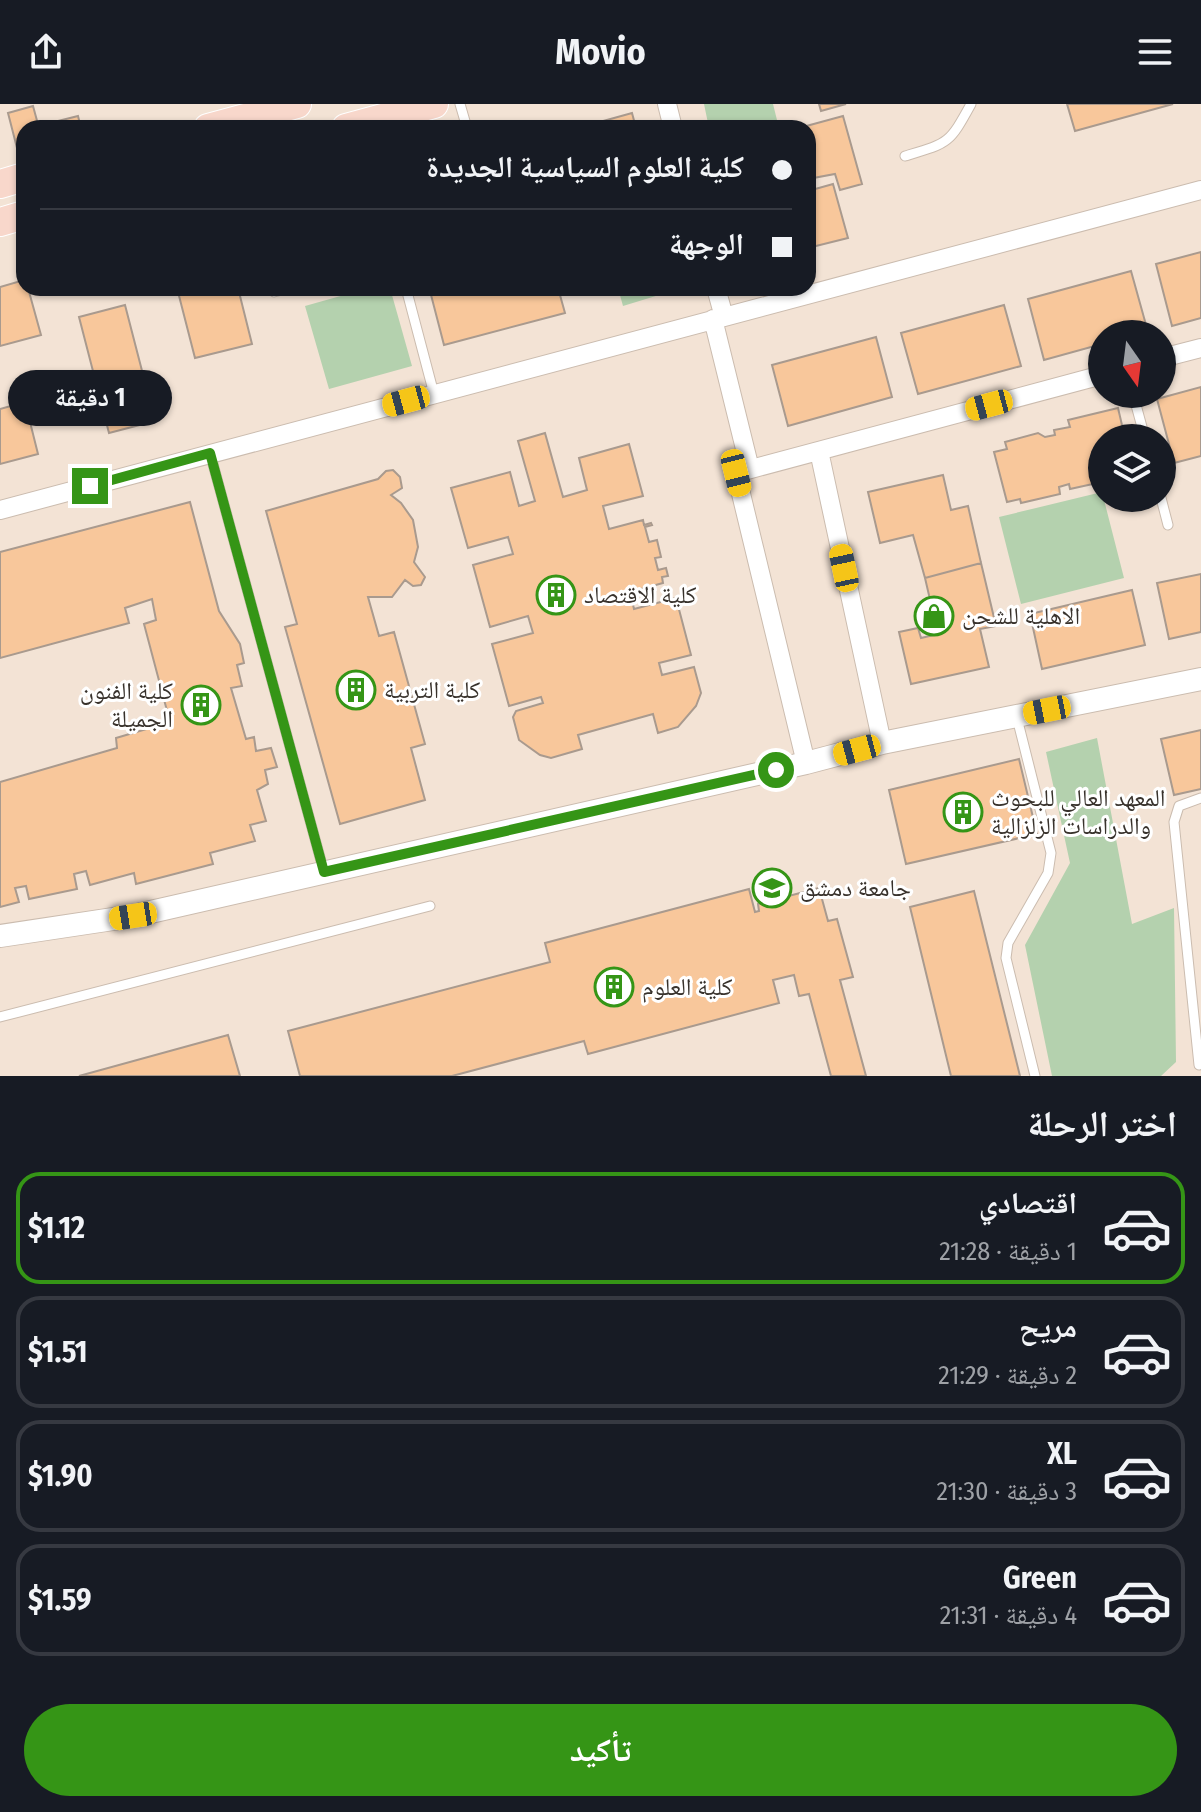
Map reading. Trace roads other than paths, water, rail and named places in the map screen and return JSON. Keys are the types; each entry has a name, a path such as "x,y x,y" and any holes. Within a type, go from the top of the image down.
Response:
{"main road":[{"path":"238,120 297,104"},
{"path":"375,120 434,104"}],"street":[{"path":"816,292 1201,190"},
{"path":"717,296 743,471 806,763"},
{"path":"0,510 801,296"},
{"path":"1176,354 1201,348"},
{"path":"743,471 1088,379"},
{"path":"819,451 882,743"},
{"path":"0,936 133,916 882,743 1201,679"}],"lane":[{"path":"905,156 942,145 952,138 971,104"},
{"path":"408,296 434,394"},
{"path":"210,453 324,872"},
{"path":"1165,512 1168,525"},
{"path":"1016,716 1051,853 1048,873 1008,943 1006,958 1035,1076"},
{"path":"1191,1076 1200,1065 1174,822 1179,806 1201,798"},
{"path":"0,1017 430,906"}],"place":[{"name":"كلية الاقتصاد","path":"556,595"},
{"name":"الاهلية للشحن","path":"934,616"},
{"name":"كلية التربية","path":"356,690"},
{"name":"كلية الفنون الجميلة","path":"201,705"},
{"name":"المعهد العالي للبحوث والدراسات الزلزالية","path":"963,812"},
{"name":"جامعة دمشق","path":"772,888"},
{"name":"كلية العلوم","path":"614,987"}]}
